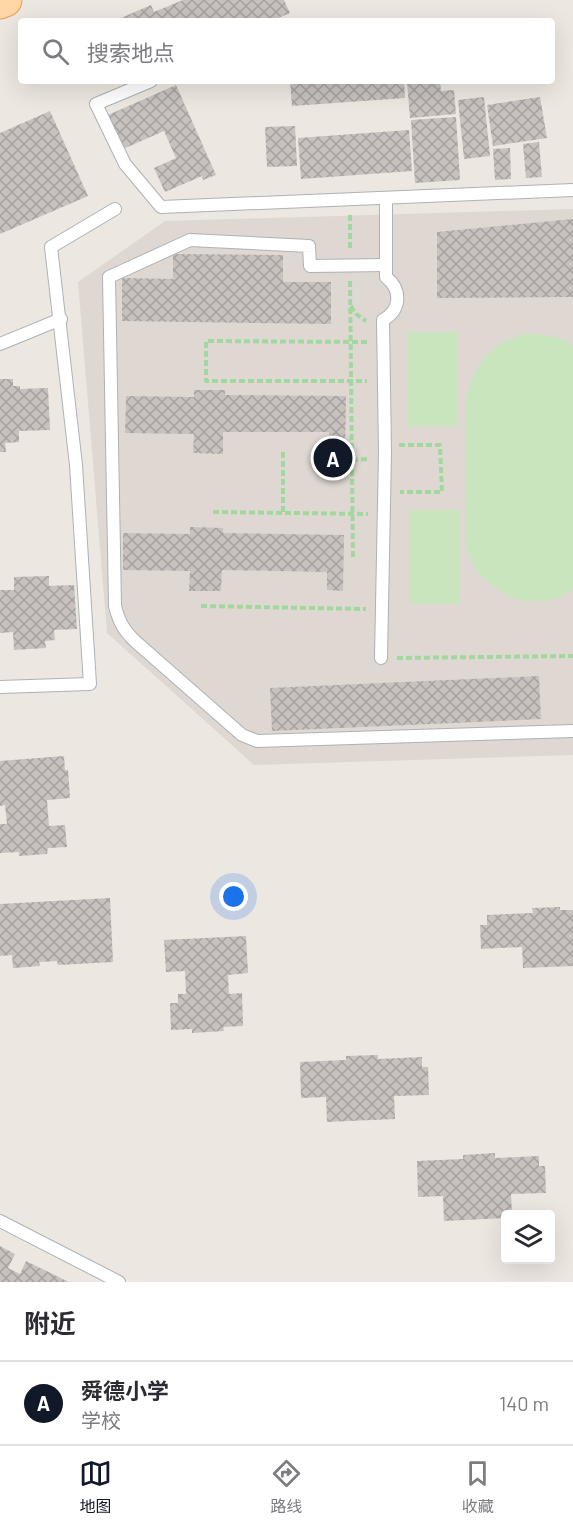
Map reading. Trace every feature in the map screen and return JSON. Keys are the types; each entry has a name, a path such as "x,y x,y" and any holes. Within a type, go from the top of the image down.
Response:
{"main road":[{"path":"0,2 5,0"}],"lane":[{"path":"144,84 96,104 125,164 161,207 573,190"},
{"path":"381,658 385,452 383,320 394,312 398,299 386,271 386,198"},
{"path":"0,687 90,684 76,465 51,247 115,209"},
{"path":"386,271 350,265 310,266 309,246 190,240 109,277 116,606 124,630 242,735 257,741 573,731"},
{"path":"0,344 61,319"},
{"path":"0,1221 119,1282"}],"path":[{"path":"350,200 353,559"},
{"path":"383,320 374,322 364,320 356,314 350,302 353,285 361,278 386,271"},
{"path":"382,342 206,341 206,381 383,381"},
{"path":"351,460 373,459 395,445 440,444 442,492 384,492"},
{"path":"283,452 283,512"},
{"path":"213,512 384,514"},
{"path":"201,606 382,609"},
{"path":"381,658 573,656"}],"shaded area":[{"path":"573,209 573,755 254,765 107,633 78,282 165,221"}],"green space":[{"path":"408,332 458,332 458,426 408,426"},
{"path":"524,334 555,337 573,346 573,589 559,597 544,601 517,598 493,586 475,567 469,555 465,536 466,401 469,389 484,358 501,344"},
{"path":"409,510 459,510 459,604 409,604"}],"building":[{"path":"183,0 284,0 290,13 278,18 121,18 151,5 154,12"},
{"path":"290,84 404,84 405,98 292,106"},
{"path":"407,84 440,84 441,91 454,90 456,114 410,118"},
{"path":"176,85 216,175 203,180 202,176 165,192 154,168 176,158 164,131 123,149 108,115"},
{"path":"484,97 490,156 464,159 458,100"},
{"path":"540,97 547,138 493,146 487,105"},
{"path":"50,111 88,196 0,234 0,133"},
{"path":"456,117 460,180 415,183 411,120"},
{"path":"295,126 297,166 267,167 265,127"},
{"path":"409,130 412,171 301,179 298,138"},
{"path":"539,142 542,177 526,178 523,144"},
{"path":"510,148 511,179 495,180 493,149"},
{"path":"573,219 573,297 437,298 437,232"},
{"path":"173,254 283,255 283,282 331,282 331,324 122,321 122,278 173,279"},
{"path":"0,379 13,379 13,386 20,386 20,389 48,388 50,430 19,431 19,442 5,443 6,452 0,452"},
{"path":"194,390 225,390 225,395 346,396 345,453 329,453 329,432 223,432 223,454 193,453 194,434 125,433 126,396 194,397"},
{"path":"190,527 223,528 223,533 344,535 343,591 327,590 327,572 222,570 221,591 189,591 190,571 123,570 123,533 190,534"},
{"path":"49,576 49,586 74,585 77,629 54,630 55,640 45,641 46,648 14,650 13,632 0,633 0,590 14,590 14,577"},
{"path":"539,676 541,719 272,731 270,688"},
{"path":"64,756 65,770 68,770 70,798 47,800 49,826 65,825 67,847 48,848 47,854 19,856 19,852 0,853 0,824 7,824 5,805 0,806 0,761"},
{"path":"110,898 113,962 58,965 57,961 39,962 40,966 13,968 12,955 0,956 0,904"},
{"path":"560,907 560,910 573,910 573,966 523,968 522,947 481,949 480,925 487,925 487,915 533,913 532,908"},
{"path":"246,936 248,973 228,975 229,994 242,993 243,1026 223,1027 224,1031 192,1033 192,1029 171,1030 170,1003 178,1003 178,994 186,994 185,971 166,972 164,940"},
{"path":"378,1055 378,1059 422,1057 422,1067 428,1067 429,1095 394,1096 395,1119 327,1122 326,1097 301,1098 300,1062 346,1060 346,1056"},
{"path":"495,1153 495,1158 539,1156 539,1166 545,1166 546,1193 511,1194 512,1210 501,1210 501,1218 444,1221 443,1196 418,1197 417,1161 463,1159 463,1155"},
{"path":"0,1246 15,1254 8,1268 20,1274 26,1261 69,1282 0,1282"}],"place":[{"name":"舜德小学","path":"333,458"}]}
